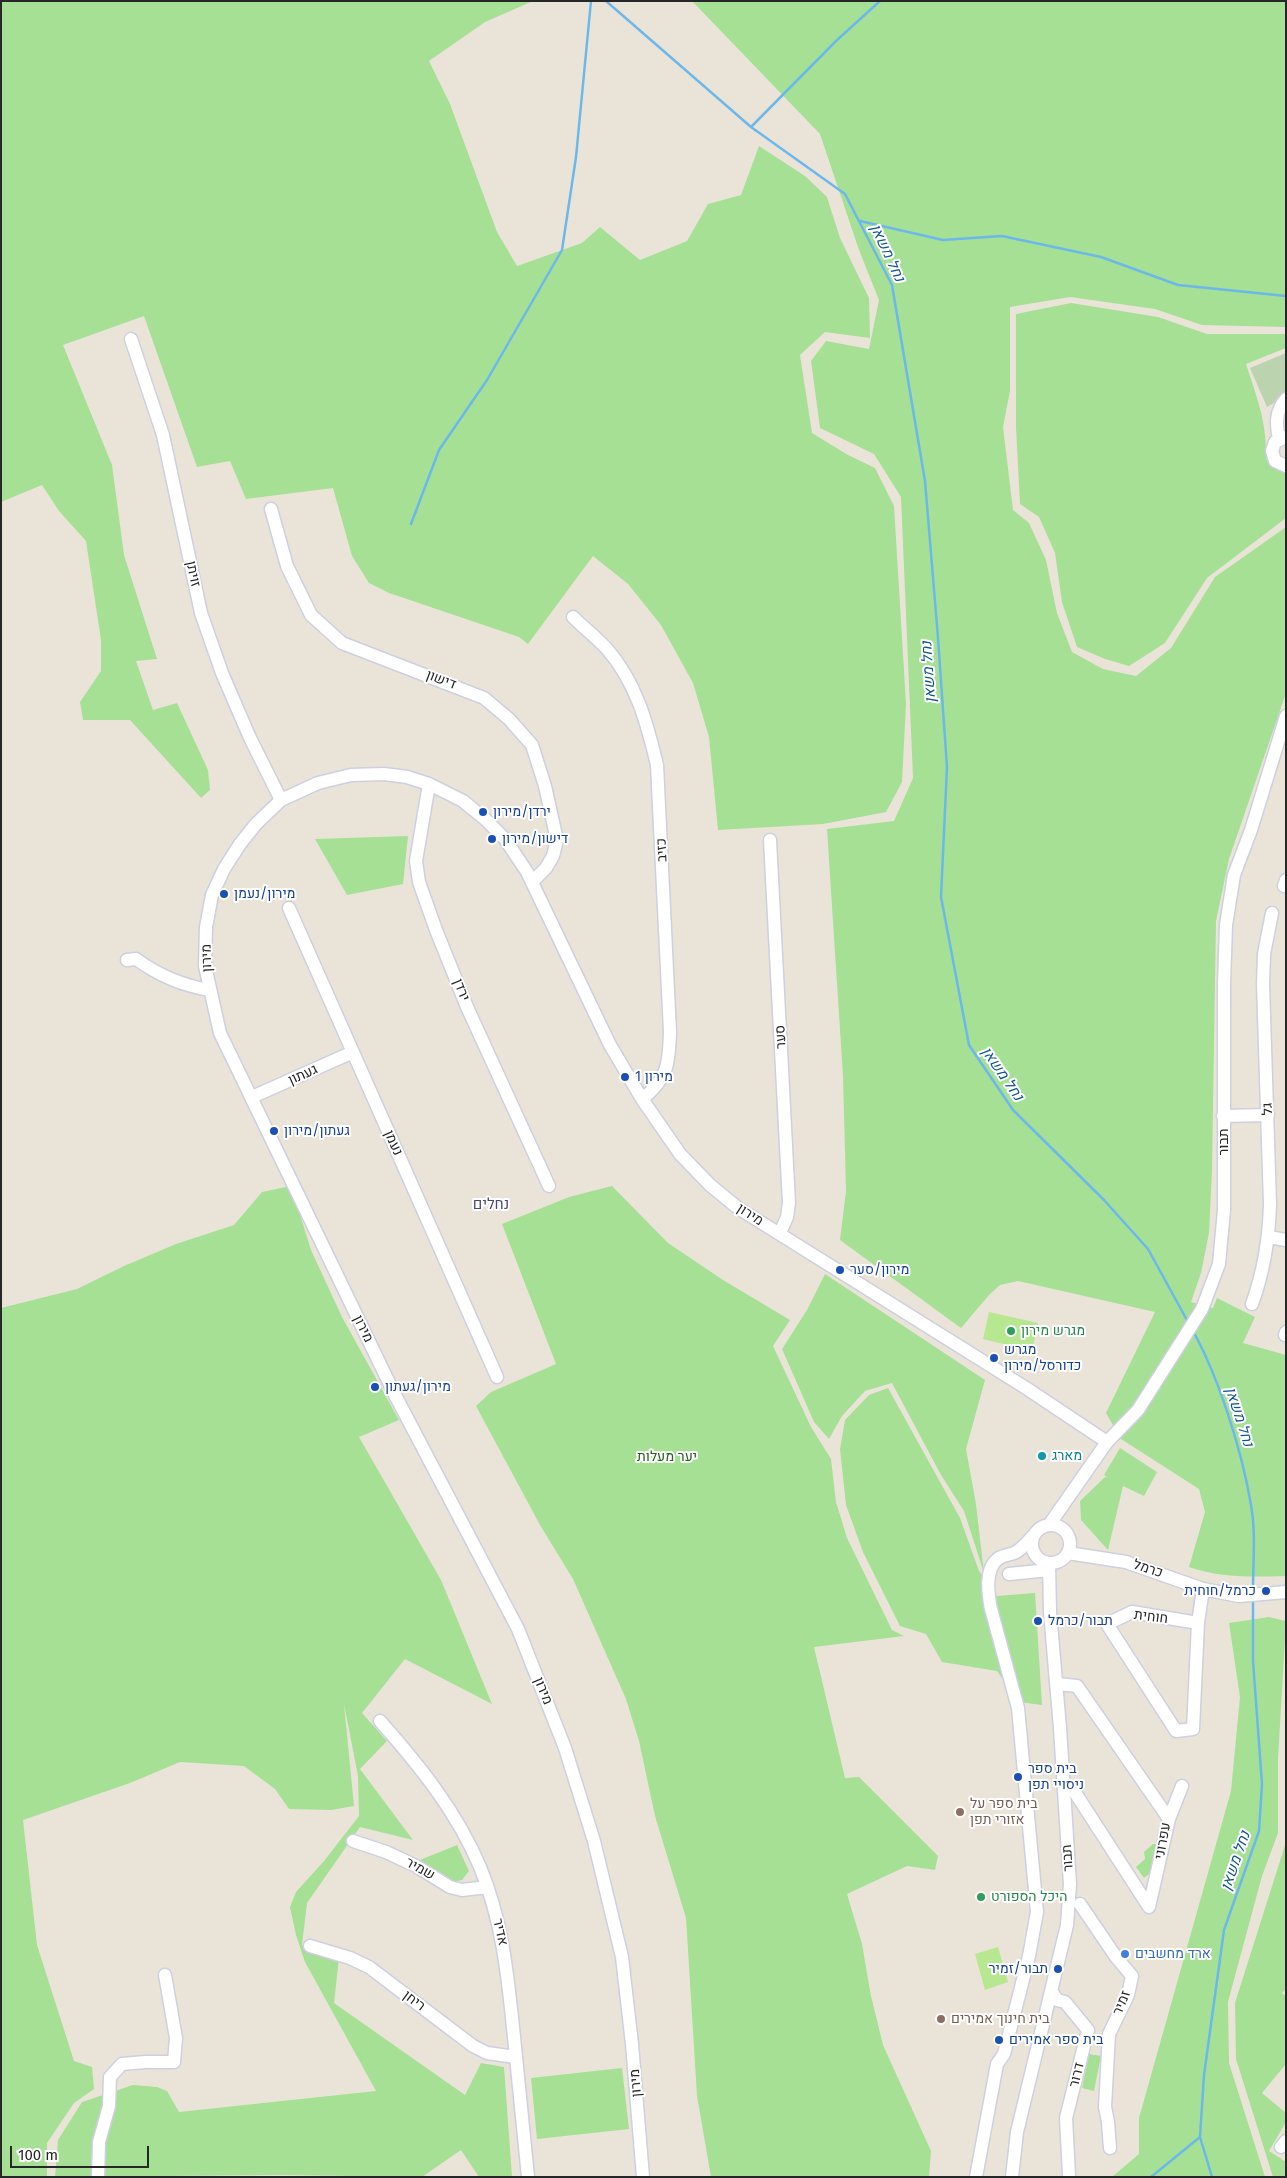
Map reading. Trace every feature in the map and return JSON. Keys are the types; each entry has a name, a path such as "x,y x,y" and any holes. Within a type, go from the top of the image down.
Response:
{"street":[{"name":"זויתן","path":"132,339 163,435 201,613 222,673 281,800"},
{"path":"1286,399 1278,412 1276,423 1282,438 1273,447 1273,456 1279,464 1286,466"},
{"name":"דישון","path":"271,509 287,566 311,615 317,621 342,643 484,698 509,719 532,745 545,786 557,840 550,862 532,882"},
{"name":"כזיב","path":"573,617 607,650 632,686 646,722 657,765 670,1050 663,1078 656,1088 642,1098"},
{"name":"תבור","path":"1049,1525 1108,1442 1138,1410 1202,1310 1219,1264 1224,1210 1224,984 1226,925 1234,875 1286,716"},
{"name":"מירון","path":"643,2177 632,2044 622,1957 594,1840 566,1748 518,1629 395,1395 220,1033 205,966 206,927 212,895 224,869 240,844 256,824 281,800 318,783 351,775 384,774 407,777 429,784 463,801 505,839 532,882 610,1044 642,1098 680,1154 710,1185 738,1208 1026,1388 1108,1442"},
{"name":"ירדן","path":"429,784 416,861 420,882 436,930 467,1007 549,1186"},
{"name":"סער","path":"770,840 789,1203 787,1217 780,1233"},
{"name":"נעמן","path":"289,908 498,1377"},
{"name":"גל","path":"1252,1304 1260,1281 1269,1237 1270,1204 1264,954 1272,913"},
{"path":"126,960 136,959 149,968 189,987 210,990"},
{"name":"געתון","path":"252,1097 353,1052"},
{"path":"1224,1116 1268,1115"},
{"path":"1269,1237 1286,1240"},
{"path":"976,2177 997,2064 1004,2054 1037,1912 1018,1708 988,1594 991,1568 997,1560 1015,1552 1038,1530 1049,1525 1065,1531 1070,1542 1068,1553 1060,1561 1009,1574"},
{"path":"1034,1535 1032,1547 1045,1564"},
{"path":"1015,1552 1045,1564"},
{"name":"כרמל","path":"1068,1553 1126,1562 1203,1589 1238,1596 1286,1592"},
{"name":"תבור","path":"1012,2177 1017,2132 1067,1925 1070,1884 1057,1684 1045,1564"},
{"path":"1198,1623 1203,1589"},
{"name":"חוחית","path":"1132,1612 1198,1623 1193,1728 1176,1731 1107,1624 1132,1612"},
{"name":"עפרוני","path":"1057,1684 1077,1686 1169,1819 1149,1907 1076,1794"},
{"name":"אדיר","path":"380,1721 410,1754 438,1792 461,1829 480,1867 497,1914 506,1960 528,2177"},
{"path":"1169,1819 1182,1786"},
{"name":"שמיר","path":"354,1841 401,1859 450,1887 462,1890 487,1887"},
{"name":"זמיר","path":"1080,1904 1116,1957 1132,1976 1128,1995 1109,2034 1105,2107 1110,2148"},
{"name":"ריחן","path":"310,1946 350,1958 368,1967 473,2046 487,2053 516,2057"},
{"path":"98,2177 99,2142 109,2106 110,2077 122,2064 174,2062 176,2038 165,1975"},
{"path":"1052,1992 1057,2000 1066,2002 1088,2030 1109,2034"},
{"name":"דרור","path":"1069,2175 1066,2118 1088,2030"}],"green space":[{"path":"1,1 533,1 485,22 429,61 450,104 497,232 517,266 582,243 600,227 640,260 687,241 708,204 741,195 759,146 805,176 827,197 840,238 869,298 870,338 825,332 800,355 812,433 848,455 875,468 894,506 906,704 902,782 886,812 823,824 718,830 709,737 693,683 661,625 628,584 593,556 528,644 519,637 389,593 369,583 352,556 333,488 246,499 230,461 197,467 144,316 63,345 112,465 124,555 157,659 136,661 153,710 177,703 208,770 210,790 201,798 130,720 83,720 80,702 101,671 101,640 86,541 59,511 42,485 1,502"},
{"path":"692,1 1286,1 1286,327 1202,325 1155,309 1070,297 1010,307 1010,391 1003,427 1013,510 1029,523 1046,560 1057,613 1072,652 1103,669 1136,676 1171,648 1215,577 1286,527 1286,693 1229,859 1216,921 1212,1170 1209,1233 1201,1273 1191,1302 1213,1308 1217,1298 1255,1317 1243,1343 1286,1355 1286,1576 1225,1575 1189,1567 1205,1512 1199,1489 1121,1439 1106,1413 1155,1312 1018,1281 1000,1285 961,1328 840,1240 846,1191 843,1076 827,829 894,821 913,778 901,497 874,454 820,428 811,361 826,341 869,349 879,300 859,250 820,134"},
{"path":"1071,303 1158,317 1207,334 1286,334 1286,348 1246,364 1263,422 1266,459 1280,471 1286,470 1286,518 1207,578 1165,643 1129,666 1105,659 1077,647 1062,602 1055,553 1039,517 1020,504 1016,428 1016,314"},
{"path":"1286,353 1286,396 1267,407 1250,368"},
{"path":"408,836 403,884 347,895 315,839"},
{"path":"291,1186 311,1250 342,1317 399,1420 359,1437 441,1580 492,1704 405,1659 362,1713 387,1741 360,1769 413,1840 360,1827 307,1903 302,1945 339,1958 334,2003 465,2095 481,2063 504,2067 512,2177 479,2177 461,2150 422,2177 281,2175 55,2177 58,2140 82,2102 133,2085 157,2087 167,2091 179,2112 376,2091 305,1962 296,1935 290,1907 296,1892 324,1861 359,1816 358,1776 344,1704 354,1806 331,1810 289,1809 275,1789 244,1766 180,1762 130,1783 23,1820 37,1945 74,2061 92,2067 94,2089 74,2103 47,2143 47,2177 1,2177 1,1308 77,1289 176,1244 234,1225 262,1192"},
{"name":"יער מעלות","path":"612,1186 668,1243 723,1280 790,1320 773,1346 811,1427 831,1459 836,1502 847,1538 892,1630 904,1636 814,1647 845,1778 859,1777 938,1856 935,1870 907,1866 847,1894 862,1944 871,1996 883,2045 931,2151 929,2177 711,2177 697,2096 686,1918 655,1816 639,1741 626,1699 573,1579 540,1525 476,1406 491,1392 556,1364 502,1224 569,1197"},
{"path":"825,1274 985,1380 966,1449 976,1504 984,1573 964,1511 941,1475 892,1383 865,1391 842,1416 829,1439 814,1422 782,1349 807,1310"},
{"name":"מגרש מירון","path":"989,1312 1038,1323 1032,1351 983,1339"},
{"path":"888,1388 960,1518 979,1571 997,1596 1035,1593 1042,1705 1019,1702 997,1671 942,1662 926,1634 900,1626 863,1552 846,1505 840,1449 845,1420 869,1395"},
{"path":"1120,1448 1157,1472 1144,1496 1123,1486 1108,1550 1081,1520 1080,1501 1105,1477 1108,1478 1104,1475"},
{"path":"1269,1617 1286,1621 1278,1759 1278,1833 1262,1876 1228,2002 1229,2063 1265,2177 1112,2177 1139,2154 1139,2118 1231,1791 1240,1697 1229,1623"},
{"path":"1286,1842 1286,1989 1282,1993 1286,1996 1286,2064 1262,2093 1286,2113 1286,2122 1269,2151 1286,2162 1286,2177 1273,2177 1236,2059 1235,2003"},
{"path":"1153,1844 1160,1844 1159,1866 1144,1878 1136,1867 1145,1859 1144,1852"},
{"path":"457,1845 469,1871 462,1880 452,1882 421,1863 420,1860"},
{"path":"998,1947 1008,1982 985,1990 975,1954"},
{"path":"1089,2054 1101,2056 1094,2091 1082,2088"},
{"path":"622,2068 629,2129 537,2139 531,2078"}],"waterway":[{"path":"411,524 439,450 487,380 562,250 576,157 591,1"},
{"name":"נחל משאן","path":"606,1 751,127 845,194 892,285 925,481 947,767 941,897 969,1045 1013,1110 1104,1200 1148,1249 1188,1322"},
{"path":"751,127 836,41 880,1"},
{"path":"860,221 943,240 1002,236 1101,257 1178,285 1286,296"},
{"name":"נחל משאן","path":"1193,1331 1212,1370 1242,1462 1251,1505 1253,1526 1253,1590"},
{"name":"נחל משאן","path":"1212,2177 1200,2137 1204,2075 1224,1930 1259,1831 1262,1784 1253,1661 1253,1598"},
{"path":"1151,2177 1200,2137"}],"place":[{"name":"ירדן/מירון","path":"483,812"},
{"name":"דישון/מירון","path":"492,839"},
{"name":"מירון/נעמן","path":"224,894"},
{"name":"מירון 1","path":"625,1077"},
{"name":"געתון/מירון","path":"274,1131"},
{"name":"מירון/סער","path":"840,1270"},
{"name":"מגרש מירון","path":"1011,1331"},
{"name":"מגרש כדורסל/מירון","path":"994,1358"},
{"name":"מירון/געתון","path":"375,1387"},
{"name":"מארג","path":"1042,1456"},
{"name":"כרמל/חוחית","path":"1266,1591"},
{"name":"תבור/כרמל","path":"1038,1621"},
{"name":"בית ספר ניסויי תפן","path":"1018,1777"},
{"name":"בית ספר על אזורי תפן","path":"960,1812"},
{"name":"היכל הספורט","path":"981,1897"},
{"name":"ארד מחשבים","path":"1125,1954"},
{"name":"תבור/זמיר","path":"1058,1969"},
{"name":"בית חינוך אמירים","path":"941,2019"},
{"name":"בית ספר אמירים","path":"999,2040"}],"district":[{"name":"נחלים","path":"491,1205"}]}
